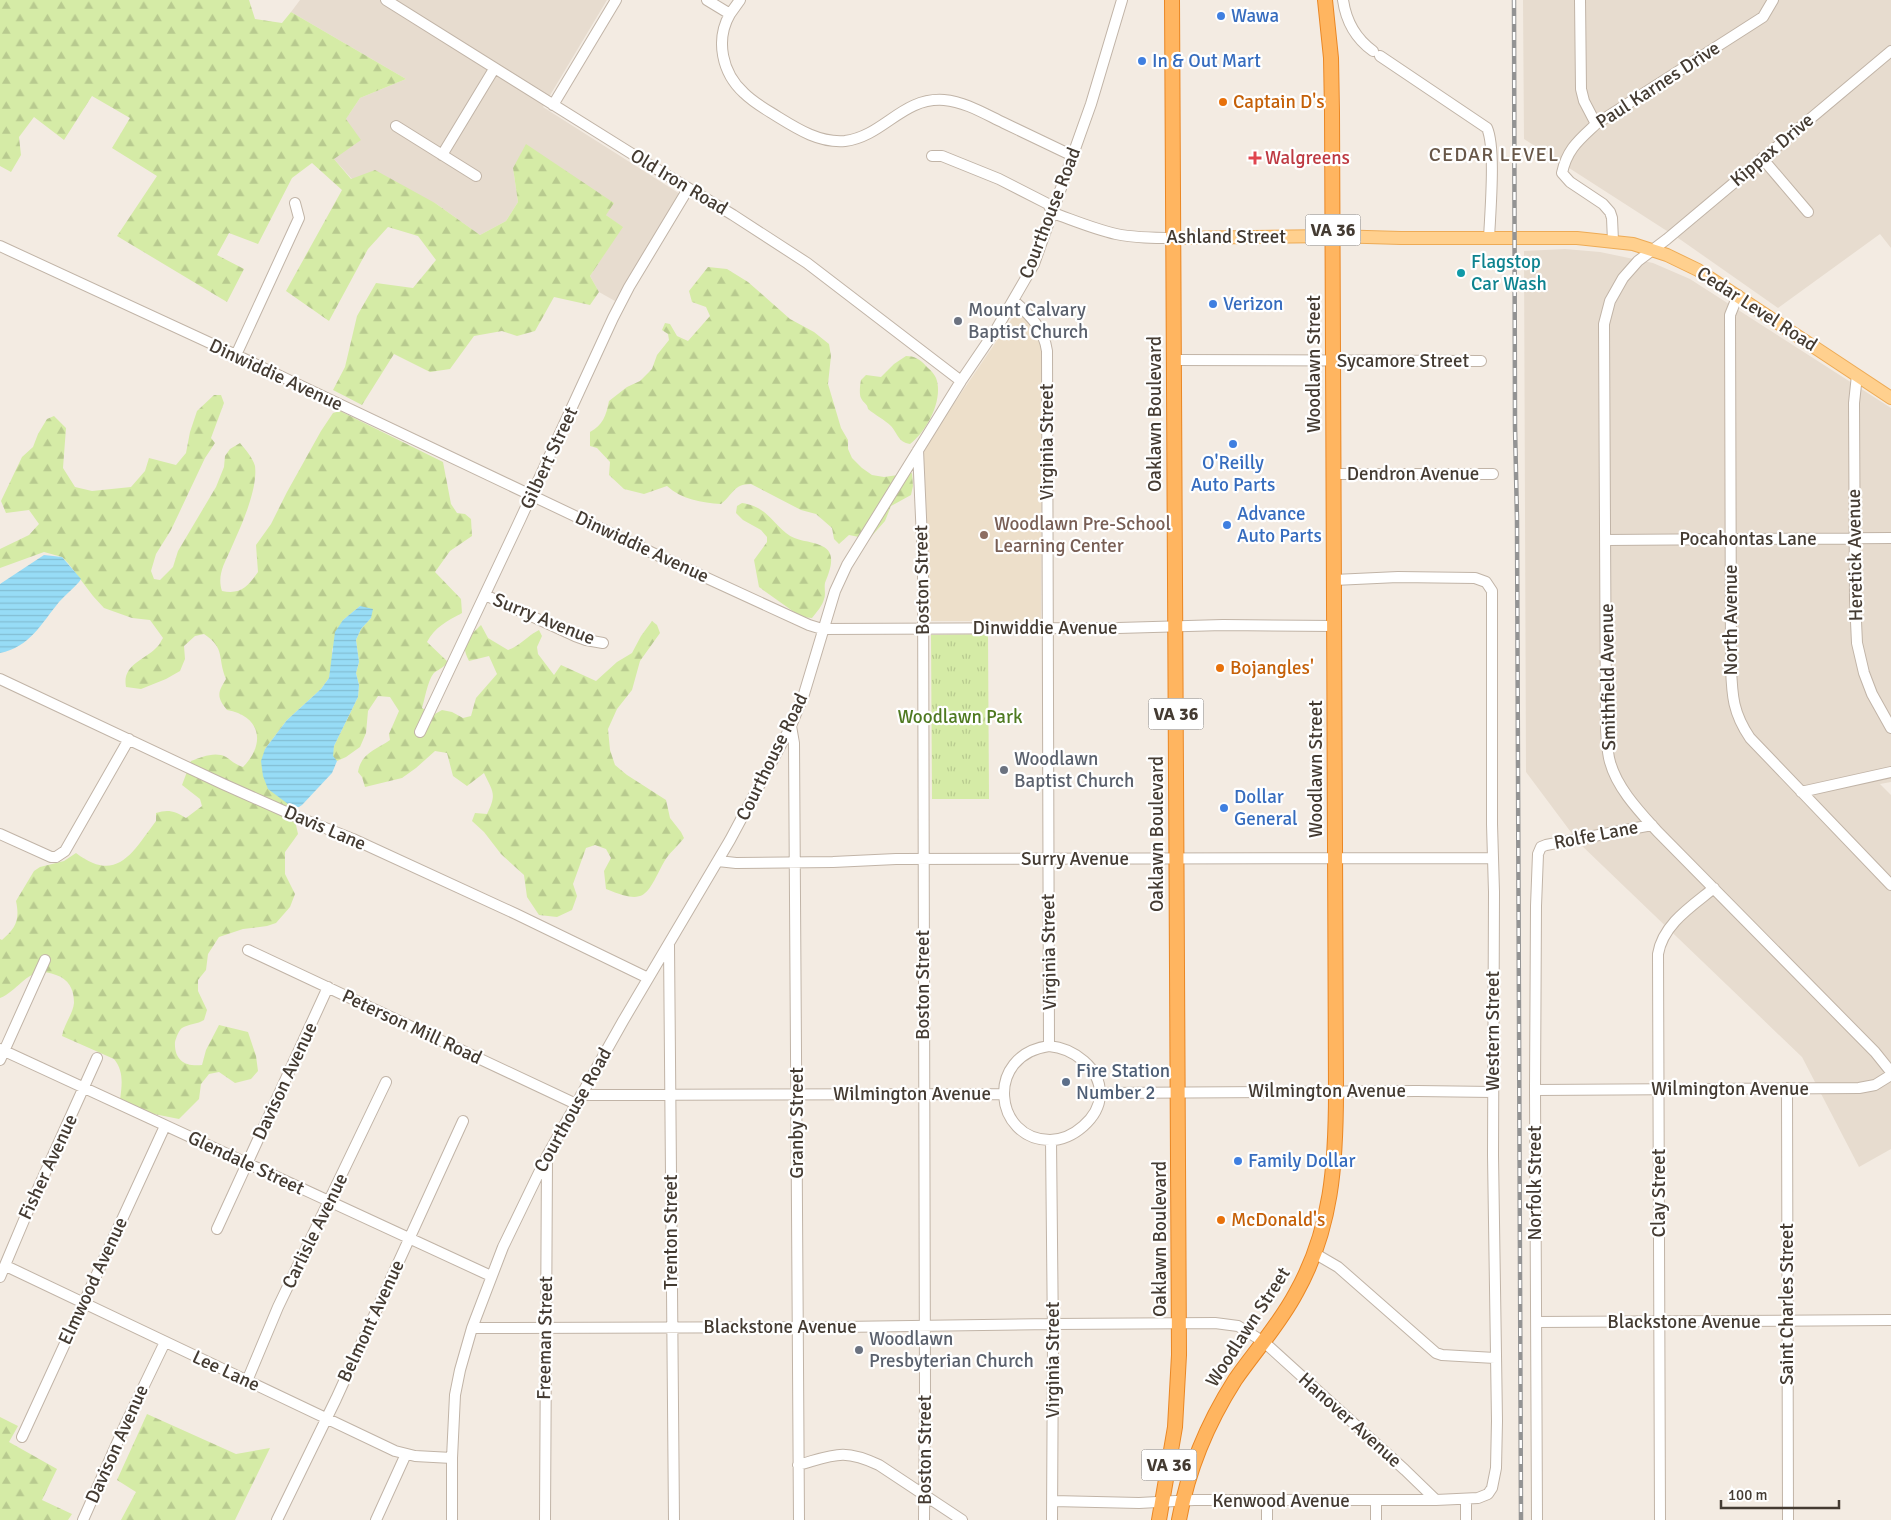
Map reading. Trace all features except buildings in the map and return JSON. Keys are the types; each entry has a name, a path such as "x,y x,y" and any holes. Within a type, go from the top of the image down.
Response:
{"highway":[{"name":"Oaklawn Boulevard","path":"1162,1502 1175,1427 1178,1386 1172,0"},
{"name":"Woodlawn Street","path":"1182,1501 1196,1454 1212,1420 1236,1380 1296,1294 1314,1253 1326,1215 1334,1175 1336,1091 1333,236 1331,58 1325,0"},
{"name":"VA 36","path":"1179,1520 1182,1501"},
{"name":"VA 36","path":"1160,1520 1162,1502"}],"main road":[{"name":"Ashland Street","path":"1174,238 1333,236 1489,239 1576,238 1613,241"},
{"name":"Cedar Level Road","path":"1613,241 1653,250 1688,264 1738,295 1891,398"}],"street":[{"name":"Old Iron Road","path":"386,0 494,69 733,215 807,263 961,381"},
{"path":"553,105 616,0"},
{"path":"707,0 730,14"},
{"path":"740,0 723,28 721,48 728,71 734,82 742,92 757,103 786,122 815,137 835,141 858,138 879,128 909,106 932,100 944,100 967,105 1073,156"},
{"name":"Courthouse Road","path":"452,1520 455,1395 460,1370 472,1328 491,1276 516,1217 581,1095 718,861 791,726 804,694 834,591 847,565 961,381 979,357 1034,264 1091,104 1122,0"},
{"path":"1343,0 1346,16 1352,30 1359,39 1487,128 1490,157 1489,239"},
{"path":"1580,0 1581,89 1584,101 1596,124"},
{"name":"Paul Karnes Drive","path":"1613,241 1610,212 1603,204 1570,182 1562,173 1565,160 1577,141 1596,124 1763,17 1773,0"},
{"name":"Kippax Drive","path":"1653,250 1891,51"},
{"path":"442,155 494,69"},
{"path":"396,126 476,176"},
{"path":"932,156 942,156 999,179 1048,204 1053,213"},
{"path":"1762,158 1808,212"},
{"name":"Gilbert Street","path":"420,732 629,287 688,189"},
{"path":"236,355 299,218 295,203"},
{"name":"Ashland Street","path":"1053,213 1116,234 1136,237 1174,238"},
{"name":"Dinwiddie Avenue","path":"0,246 236,355 532,496 809,625 822,629 1175,627 1223,625 1334,626"},
{"name":"Smithfield Avenue","path":"1653,250 1638,261 1623,278 1613,294 1605,318 1607,746 1610,762 1625,791 1652,825 1874,1052 1891,1073"},
{"name":"North Avenue","path":"1738,295 1730,315 1731,667 1734,707 1742,726 1750,738 1891,885"},
{"name":"Virginia Street","path":"1014,300 1034,320 1040,329 1047,351 1049,1046"},
{"name":"Sycamore Street","path":"1174,360 1481,361"},
{"name":"Heretick Avenue","path":"1857,375 1854,403 1857,643 1872,694 1891,728"},
{"name":"Boston Street","path":"918,450 923,562 924,1520"},
{"name":"Dendron Avenue","path":"1333,474 1493,474"},
{"name":"Pocahontas Lane","path":"1606,540 1891,538"},
{"name":"Western Street","path":"1334,580 1398,577 1475,578 1482,579 1490,586 1492,591 1493,1092 1497,1421 1495,1476"},
{"name":"Surry Avenue","path":"485,595 575,636 603,643"},
{"name":"Davis Lane","path":"0,679 223,784 353,839 507,910 648,978"},
{"name":"Granby Street","path":"791,726 794,743 796,862 799,1520"},
{"path":"1,838 51,857 65,851 130,739"},
{"path":"1801,792 1891,772"},
{"name":"Rolfe Lane","path":"1541,847 1652,825"},
{"name":"Norfolk Street","path":"1537,1520 1536,866 1541,847"},
{"name":"Surry Avenue","path":"718,861 736,863 923,859 1493,858"},
{"name":"Clay Street","path":"1660,1520 1659,947 1668,929 1714,888"},
{"name":"Trenton Street","path":"669,944 674,1520"},
{"name":"Peterson Mill Road","path":"248,950 576,1104"},
{"path":"1,1053 45,960"},
{"name":"Davison Avenue","path":"217,1228 328,987"},
{"path":"1049,1046 1067,1049 1085,1062 1096,1077 1100,1093 1097,1106 1086,1124 1072,1135 1051,1140"},
{"name":"Wilmington Avenue","path":"1049,1046 1029,1051 1020,1058 1007,1076 1003,1094 1005,1104 1016,1124 1032,1136 1051,1140"},
{"name":"Glendale Street","path":"1,1053 84,1088 491,1276"},
{"name":"Fisher Avenue","path":"0,1277 26,1213 97,1058"},
{"name":"Wilmington Avenue","path":"1535,1090 1866,1087 1875,1085 1891,1073"},
{"name":"Carlisle Avenue","path":"247,1381 278,1307 386,1082"},
{"name":"Saint Charles Street","path":"1786,1088 1788,1520"},
{"name":"Wilmington Avenue","path":"1100,1093 1493,1092"},
{"name":"Wilmington Avenue","path":"581,1095 1003,1094"},
{"name":"Belmont Avenue","path":"277,1520 463,1121"},
{"name":"Elmwood Avenue","path":"22,1437 165,1126"},
{"name":"Virginia Street","path":"1051,1140 1053,1324 1052,1520"},
{"name":"Freeman Street","path":"545,1520 547,1156"},
{"path":"1314,1253 1338,1267 1436,1353 1442,1356 1495,1358"},
{"name":"Lee Lane","path":"6,1266 247,1381 406,1454 452,1458"},
{"name":"Blackstone Avenue","path":"1536,1322 1891,1320"},
{"name":"Blackstone Avenue","path":"472,1328 1215,1323 1238,1326 1264,1342"},
{"name":"Davison Avenue","path":"83,1520 130,1414 165,1342"},
{"name":"Hanover Avenue","path":"1264,1342 1436,1500"},
{"path":"376,1520 406,1454"},
{"path":"798,1465 836,1454 852,1454 879,1465 962,1520"},
{"name":"Kenwood Avenue","path":"1053,1500 1139,1503 1466,1499 1478,1498 1488,1494 1492,1488 1495,1476"},
{"path":"1466,1499 1466,1520"},
{"path":"1267,1501 1268,1520"},
{"path":"1376,1501 1376,1520"}],"shaded area":[{"path":"300,0 607,0 543,107 680,194 615,301 599,292 590,276 622,227 606,215 513,168 518,202 506,221 480,235 435,203 352,179 334,159 346,119 360,98 406,79 291,12"},
{"path":"1523,0 1891,0 1891,248 1880,234 1778,308 1681,240 1524,139"},
{"path":"1565,249 1600,252 1653,263 1690,279 1891,408 1891,782 1880,784 1891,795 1891,1149 1859,1167 1802,1057 1579,843 1526,772 1524,251"},
{"name":"Woodlawn Pre-School Learning Center","path":"1017,311 1030,320 1038,334 1042,350 1041,621 929,621 923,449"}],"green space":[{"path":"0,0 249,0 255,19 282,23 291,12 406,79 360,98 346,119 361,140 334,159 351,179 375,170 435,203 480,235 506,221 518,202 513,168 526,144 614,203 606,215 623,227 590,276 599,292 590,305 554,297 535,331 517,336 502,331 474,336 450,369 430,372 394,354 362,405 333,390 345,367 357,316 376,283 413,288 436,260 418,236 388,227 368,249 329,321 286,291 342,190 312,163 292,178 258,244 229,233 217,255 244,269 227,302 117,236 157,176 112,148 130,118 92,96 64,140 34,117 19,137 21,155 11,172 0,166"},
{"path":"708,267 727,269 748,282 790,319 814,332 829,344 831,356 828,384 841,428 848,440 848,449 852,458 872,475 884,477 912,473 913,486 911,495 891,506 885,521 869,539 849,535 839,544 834,539 832,528 816,514 801,510 751,484 745,484 737,488 721,504 692,500 667,486 644,494 624,489 609,475 610,462 597,448 590,446 590,432 603,420 609,401 627,387 640,381 652,369 657,355 669,340 668,334 662,330 665,323 670,324 677,336 688,341 710,316 706,307 692,302 689,291"},
{"path":"906,356 917,358 924,364 935,376 938,386 936,405 928,423 910,444 901,440 891,426 868,409 861,398 860,392 861,380 866,375 881,377 894,364"},
{"path":"214,395 221,395 224,403 211,438 215,443 205,458 171,530 156,554 151,571 154,579 160,580 173,567 178,551 216,487 224,467 225,456 230,449 240,443 251,457 255,466 254,487 220,580 222,591 234,592 247,585 258,572 256,545 271,524 321,431 333,413 340,411 443,462 451,504 457,513 465,514 471,519 472,536 450,551 435,572 461,599 462,613 438,628 427,642 448,662 433,675 422,708 433,715 442,710 452,712 463,718 471,716 476,698 497,674 489,656 469,661 466,655 466,641 481,625 488,638 508,650 539,630 542,636 537,647 538,654 554,675 561,665 596,681 617,662 632,653 652,621 657,625 660,633 640,661 632,690 617,709 608,729 610,750 615,765 666,800 670,818 684,838 666,859 649,890 638,897 630,897 606,889 604,871 611,858 606,849 595,845 586,848 573,884 577,896 572,910 557,917 539,915 527,897 524,875 501,854 484,832 472,821 475,813 487,814 492,802 492,789 484,773 467,786 453,776 447,753 435,751 402,778 365,787 362,777 358,772 362,760 390,740 389,734 399,711 390,697 378,696 368,711 366,733 360,747 337,761 332,757 334,746 358,697 359,685 356,673 359,662 356,640 361,629 371,618 360,606 343,620 332,650 332,665 329,678 321,689 287,720 265,749 283,798 292,807 298,834 285,852 285,874 295,894 290,907 276,923 243,929 219,937 208,954 206,970 198,980 198,991 207,1010 204,1020 182,1028 175,1042 176,1053 182,1061 190,1065 202,1065 206,1050 219,1025 248,1032 256,1056 258,1071 251,1079 235,1083 219,1072 209,1074 201,1084 199,1099 179,1119 144,1112 120,1100 121,1073 114,1059 62,1036 74,1003 71,988 61,977 41,972 33,974 0,998 0,939 2,940 11,932 16,923 16,901 34,871 40,867 64,861 76,853 90,862 102,866 113,865 122,861 139,844 156,821 156,813 171,811 186,818 202,806 200,799 182,785 191,761 208,755 222,755 243,767 255,749 256,732 247,718 227,710 221,701 219,694 226,679 220,654 211,639 204,634 195,636 184,646 185,659 180,671 141,689 126,687 127,673 130,668 151,653 163,638 150,620 132,618 104,608 62,557 44,552 0,568 0,549 29,535 39,524 29,510 6,513 1,501 22,457 33,447 47,419 54,416 66,428 63,468 75,487 92,491 131,487 145,471 149,458 176,465 186,453 197,411"},
{"path":"742,503 757,507 790,536 822,546 830,553 831,563 825,583 825,597 812,618 801,617 759,587 754,560 767,542 767,537 761,530 743,520 736,513 737,506"},
{"name":"Woodlawn Park","path":"988,634 989,799 932,799 931,635"},
{"path":"147,1414 236,1454 270,1448 235,1520 121,1520 136,1492 117,1480"},
{"path":"0,1417 18,1426 9,1442 57,1469 42,1500 72,1514 68,1520 0,1520"}],"water":[{"path":"44,555 62,557 81,579 59,602 34,634 19,646 0,653 0,584"},
{"path":"360,606 373,609 371,618 361,629 356,640 359,662 356,673 359,685 358,697 334,746 333,756 337,761 332,773 302,805 292,807 268,789 263,776 261,761 265,749 287,720 321,689 329,678 335,632 343,620"}],"railway":[{"path":"1514,0 1521,1520"}],"place":[{"name":"Wawa","path":"1221,16"},
{"name":"In & Out Mart","path":"1142,61"},
{"name":"Captain D's","path":"1223,102"},
{"name":"Walgreens","path":"1255,158"},
{"name":"Flagstop Car Wash","path":"1461,273"},
{"name":"Verizon","path":"1213,304"},
{"name":"Mount Calvary Baptist Church","path":"958,321"},
{"name":"O'Reilly Auto Parts","path":"1233,444"},
{"name":"Advance Auto Parts","path":"1227,525"},
{"name":"Woodlawn Pre-School Learning Center","path":"984,535"},
{"name":"Bojangles'","path":"1220,668"},
{"name":"Woodlawn Baptist Church","path":"1004,770"},
{"name":"Dollar General","path":"1224,808"},
{"name":"Fire Station Number 2","path":"1066,1082"},
{"name":"Family Dollar","path":"1238,1161"},
{"name":"McDonald's","path":"1221,1220"},
{"name":"Woodlawn Presbyterian Church","path":"859,1350"}],"district":[{"name":"CEDAR LEVEL","path":"1494,154"}]}
